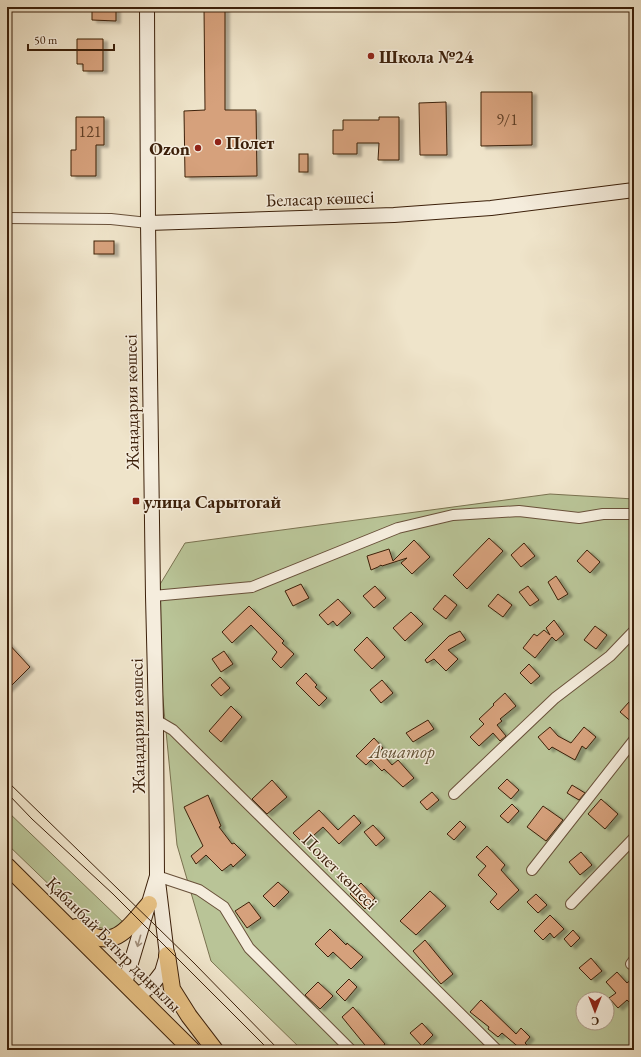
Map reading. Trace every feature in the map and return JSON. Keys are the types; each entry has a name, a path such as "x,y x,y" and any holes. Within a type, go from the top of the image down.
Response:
{"main road":[{"name":"Қабанбай Батыр даңғылы","path":"7,866 55,912 192,1050"},
{"path":"55,912 88,935 103,939 117,937 124,932 149,904"},
{"path":"167,954 172,989 188,1016 215,1050"}],"street":[{"name":"Жаңадария көшесі","path":"125,983 158,876 148,222 147,7"},
{"name":"Беласар көшесі","path":"7,218 111,219 148,222 394,215 491,208 634,190"},
{"path":"153,596 252,586 398,528 453,515 519,511 579,518 603,514 634,514"},
{"path":"454,794 555,698 610,656 634,630"},
{"name":"Полет көшесі","path":"156,720 173,730 497,1050"},
{"path":"532,870 634,740"},
{"path":"571,904 634,838"},
{"path":"138,995 152,985 162,972 167,954 158,876 199,890 224,907 250,948 351,1050"}],"green space":[{"name":"Авиатор","path":"550,494 634,499 634,1050 302,1050 211,961 177,845 153,596 185,543"},
{"path":"7,811 125,924 112,931 91,925 7,844"}],"building":[{"path":"92,7 116,7 116,21 92,20"},
{"path":"204,7 225,7 225,110 256,110 257,176 185,177 184,111 205,110"},
{"path":"77,39 103,39 103,71 83,71 83,64 77,64"},
{"path":"481,92 532,92 532,145 481,146"},
{"path":"446,102 447,155 420,155 419,103"},
{"path":"76,117 104,117 104,145 96,145 96,176 71,176 71,150 76,150"},
{"path":"379,117 399,117 399,160 378,160 379,143 357,143 357,154 333,154 333,130 343,130 343,120 379,120"},
{"path":"299,154 308,154 308,172 299,172"},
{"path":"94,241 114,241 114,254 94,254"},
{"path":"489,538 503,551 467,589 453,575"},
{"path":"414,540 430,557 412,574 401,563 407,558 382,566 381,565 371,570 367,556 389,549 393,561"},
{"path":"524,543 535,556 521,567 511,555"},
{"path":"587,550 600,562 590,573 577,561"},
{"path":"556,576 568,594 558,600 548,582"},
{"path":"301,584 309,598 293,606 285,591"},
{"path":"375,586 386,598 374,608 363,596"},
{"path":"528,586 539,600 530,606 519,592"},
{"path":"498,594 512,605 503,617 488,606"},
{"path":"445,595 457,605 446,619 433,609"},
{"path":"338,599 351,613 337,626 333,621 328,625 319,615"},
{"path":"249,606 284,641 282,643 294,654 281,668 272,659 277,652 251,625 232,643 222,632"},
{"path":"411,612 423,624 405,641 393,628"},
{"path":"554,620 564,634 556,641 552,637 535,658 523,648 534,634 537,636 544,630 550,635 546,628"},
{"path":"595,626 607,635 596,649 584,640"},
{"path":"460,631 466,640 448,650 458,659 446,671 434,659 427,663 425,660 449,636"},
{"path":"367,637 385,657 372,669 354,650"},
{"path":"7,642 30,667 7,690"},
{"path":"224,651 233,664 221,672 212,659"},
{"path":"529,664 540,676 531,684 520,673"},
{"path":"306,673 317,685 315,687 327,698 319,706 296,683"},
{"path":"220,677 230,688 221,696 211,685"},
{"path":"382,680 393,693 381,703 370,690"},
{"path":"505,693 516,706 500,719 502,721 497,725 506,736 500,741 493,733 479,746 470,737 484,724 479,719"},
{"path":"629,702 634,706 634,724 620,712"},
{"path":"231,706 242,717 221,742 209,731"},
{"path":"428,720 434,729 413,742 406,733"},
{"path":"550,727 558,736 571,743 584,727 596,737 586,749 582,746 575,760 552,747 549,750 538,737"},
{"path":"374,738 383,748 380,751 392,765 398,760 414,778 403,787 384,769 382,771 371,760 366,765 356,756"},
{"path":"507,779 519,790 511,799 498,788"},
{"path":"272,780 287,797 267,814 252,799"},
{"path":"572,785 585,793 579,800 567,793"},
{"path":"432,792 439,800 427,810 420,802"},
{"path":"208,795 221,826 219,827 232,844 234,843 246,855 233,867 231,864 222,871 206,855 196,864 191,856 203,846 184,807"},
{"path":"601,799 618,814 605,829 588,814"},
{"path":"512,804 519,811 508,823 500,816"},
{"path":"543,806 563,820 546,841 527,827"},
{"path":"319,810 338,830 354,815 361,823 339,844 323,827 304,844 293,833"},
{"path":"460,821 466,827 454,840 447,834"},
{"path":"373,825 385,838 376,846 364,832"},
{"path":"487,846 505,865 501,870 519,890 498,910 490,902 497,894 478,875 486,866 476,857"},
{"path":"581,852 592,865 580,875 569,862"},
{"path":"278,882 289,892 274,907 263,896"},
{"path":"361,883 375,898 365,909 350,894"},
{"path":"430,891 446,906 416,935 400,921"},
{"path":"536,894 547,905 538,913 527,902"},
{"path":"249,902 261,918 247,928 235,911"},
{"path":"550,915 564,929 554,938 550,933 543,940 534,931"},
{"path":"330,929 346,945 347,943 363,957 351,969 333,952 328,957 315,944"},
{"path":"573,930 580,938 571,947 564,939"},
{"path":"425,940 453,974 441,984 413,951"},
{"path":"591,958 602,971 591,980 579,968"},
{"path":"617,972 627,983 634,977 634,1007 627,1000 618,1008 615,1005 616,993 606,982"},
{"path":"349,979 357,987 345,1001 336,992"},
{"path":"318,982 333,996 320,1009 305,995"},
{"path":"481,1000 516,1034 521,1028 530,1037 525,1043 528,1046 525,1050 522,1050 502,1033 498,1037 488,1029 489,1027 470,1012"},
{"path":"353,1007 385,1044 378,1050 369,1050 342,1017"},
{"path":"422,1023 433,1035 422,1046 410,1033"}],"tram line":[{"path":"7,781 194,963 279,1050"},
{"path":"7,793 32,819 113,894 269,1050"}],"place":[{"name":"Школа №24","path":"371,56"},
{"name":"Полет","path":"218,142"},
{"name":"Ozon","path":"198,148"},
{"name":"улица Сарытогай","path":"136,501"}]}
